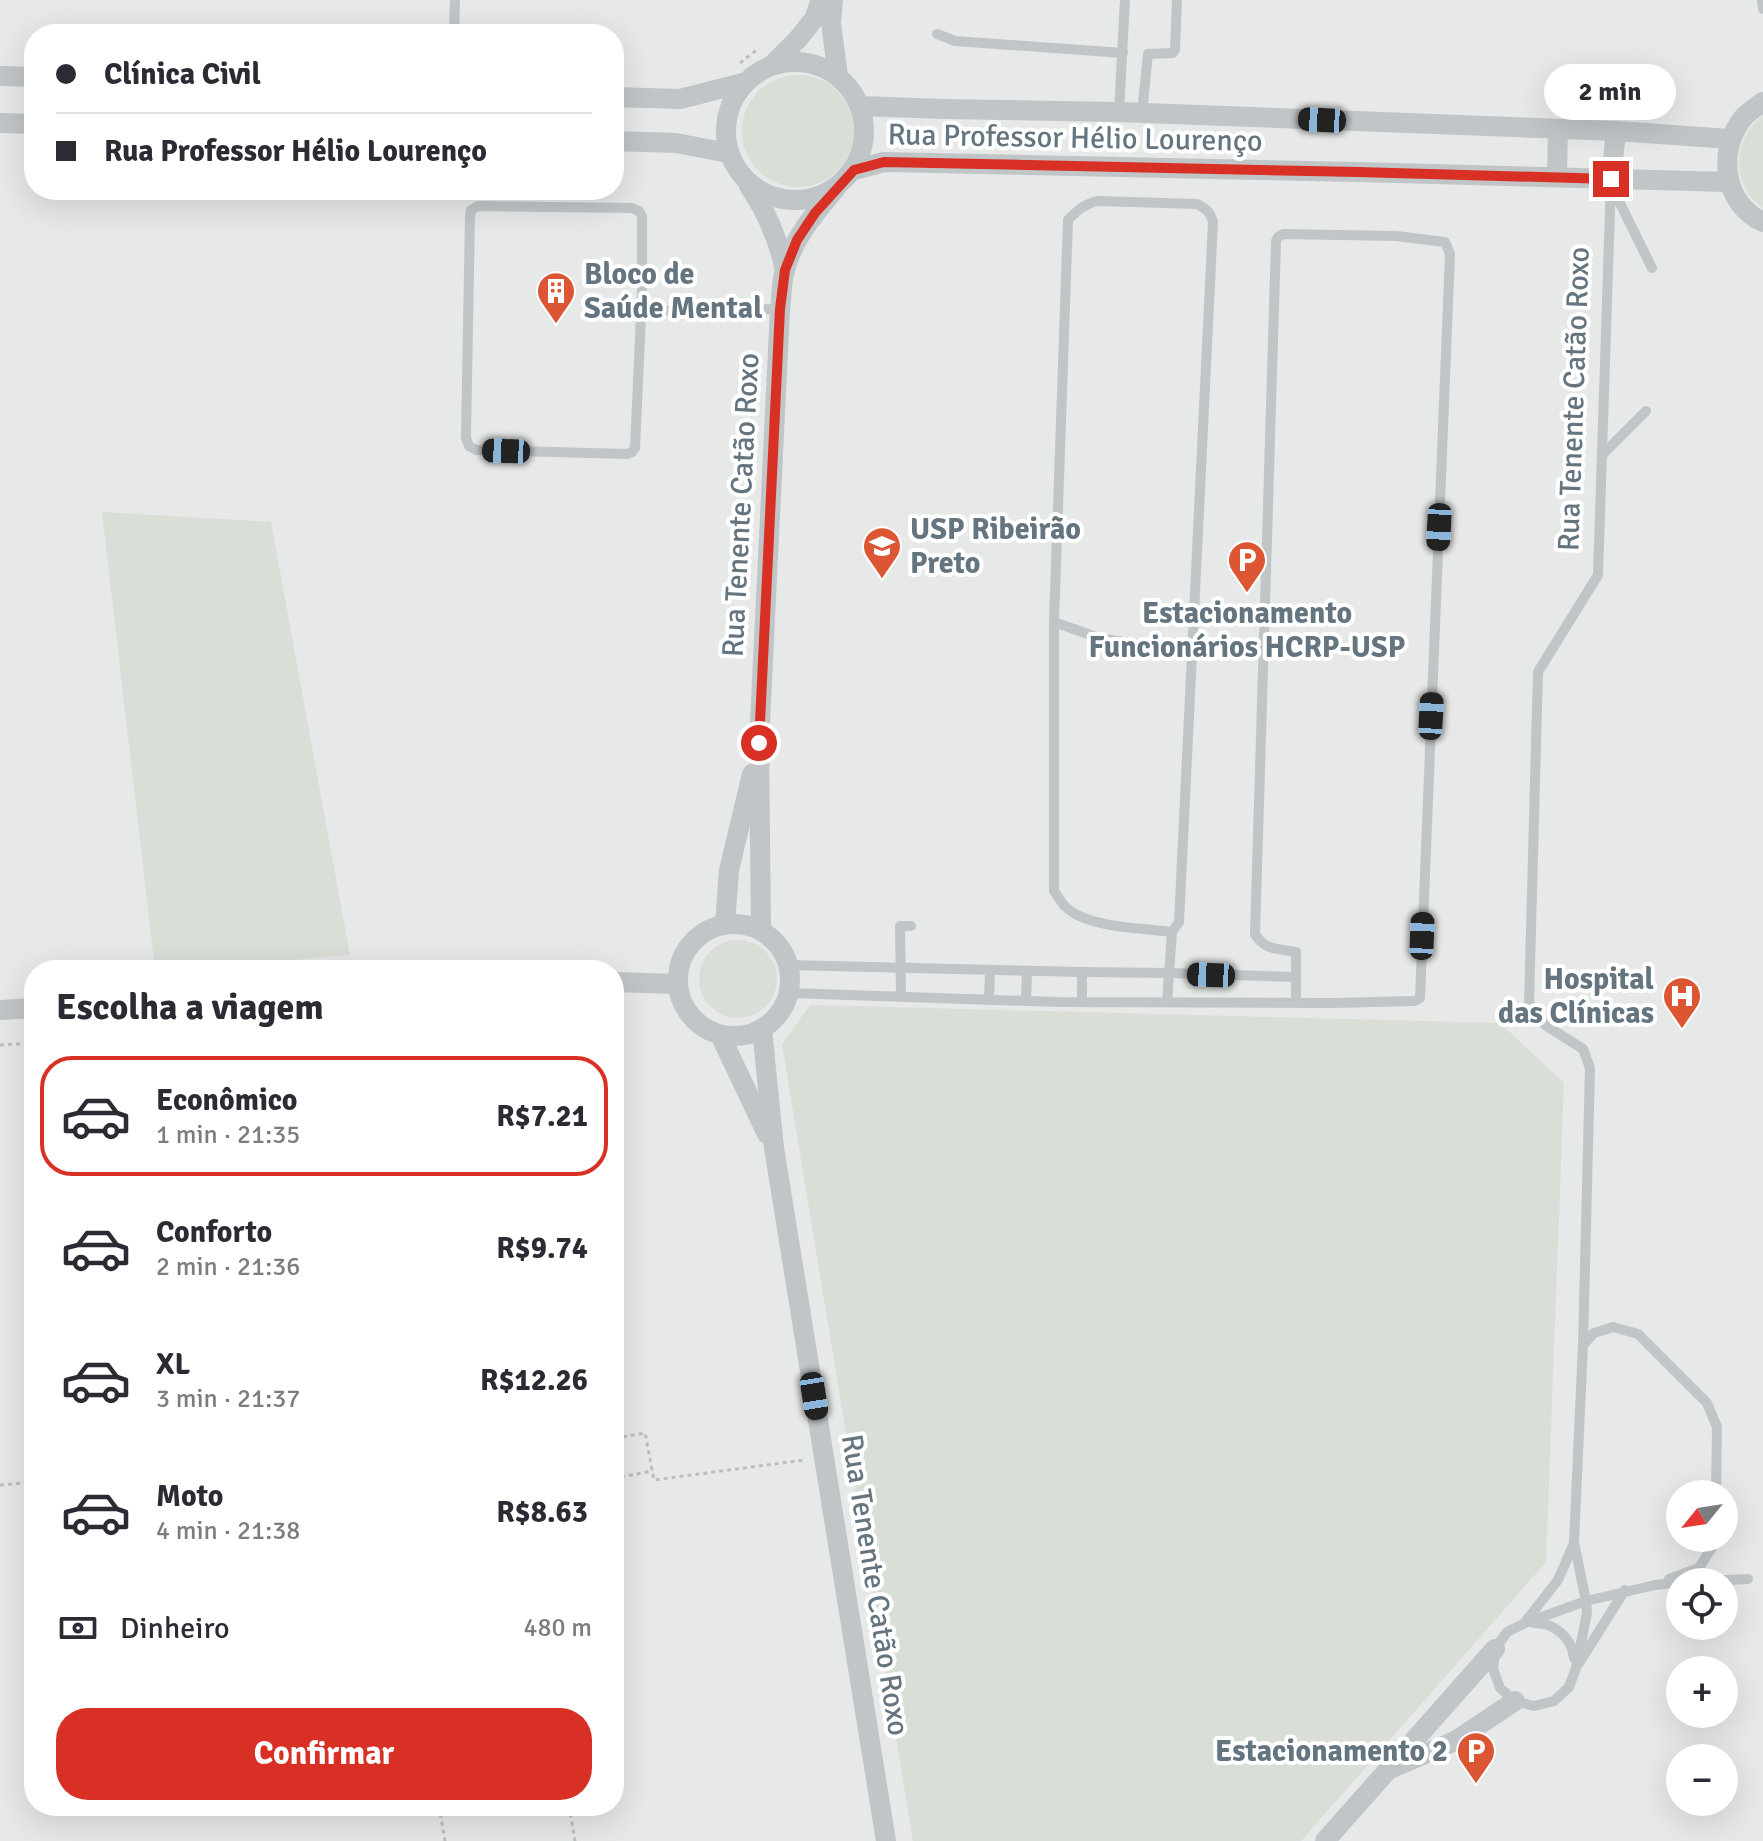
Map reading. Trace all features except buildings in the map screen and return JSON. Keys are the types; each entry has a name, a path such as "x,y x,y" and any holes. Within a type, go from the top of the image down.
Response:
{"street":[{"path":"773,64 814,19 821,0"},
{"path":"833,0 831,23 838,76"},
{"path":"624,97 680,99 739,74 773,64 796,61 818,65 838,76 860,106 865,128 862,150 854,170 836,188 814,199 789,201 765,195 744,180 728,153 725,128 739,74"},
{"path":"0,76 24,77"},
{"path":"1763,102 1744,116 1730,139 1726,160 1729,182 1739,203 1763,222"},
{"name":"Rua Professor Hélio Lourenço","path":"860,106 1119,112 1616,131 1730,139"},
{"path":"0,123 24,124"},
{"path":"1557,177 1558,129"},
{"path":"1611,182 1616,131"},
{"path":"624,141 676,143 728,153"},
{"name":"Rua Professor Hélio Lourenço","path":"854,170 884,162 1557,177 1611,182 1729,182"},
{"name":"Rua Tenente Catão Roxo","path":"744,180 771,222 785,270"},
{"name":"Rua Tenente Catão Roxo","path":"761,931 759,743 780,309 785,270 797,240 836,188"},
{"name":"Rua Tenente Catão Roxo","path":"725,924 729,870 759,743"},
{"path":"725,924 744,925 761,931 782,951 788,965 789,993 783,1007 774,1020 749,1035 720,1035 703,1028 690,1016 681,1001 677,984 680,963 690,945 706,931 725,924"},
{"path":"624,982 677,984"},
{"path":"0,1010 24,1009"},
{"name":"Rua Tenente Catão Roxo","path":"762,1029 774,1148 886,1841"},
{"name":"Rua Tenente Catão Roxo","path":"720,1035 774,1148"},
{"path":"1325,1841 1495,1649"},
{"path":"1385,1771 1455,1741 1515,1701"}],"lane":[{"path":"454,24 455,0"},
{"path":"1119,112 1125,0"},
{"path":"1142,113 1148,54 1173,53 1175,49 1177,0"},
{"path":"1762,0 1763,9"},
{"path":"937,34 955,41 1123,53"},
{"path":"1611,182 1652,268"},
{"name":"Rua Tenente Catão Roxo","path":"1574,1542 1590,1068 1583,1049 1545,1025 1529,1003 1538,672 1598,575 1611,182"},
{"path":"1167,1002 1172,932 1179,922 1213,222 1211,214 1197,204 1097,201 1078,209 1068,220 1054,622 1054,891 1066,908 1079,916 1119,926 1172,932"},
{"path":"478,206 631,208 639,211 642,216 640,311 635,448 632,452 476,450 469,446 466,438 471,210 478,206"},
{"path":"789,993 1082,1002 1167,1002 1296,1003 1376,1003 1415,1001 1420,998 1450,254 1445,242 1396,236 1283,234 1276,241 1255,934 1267,947 1296,952 1296,1003"},
{"path":"640,311 780,309"},
{"path":"1602,455 1646,411"},
{"path":"1054,622 1099,638 1142,645"},
{"path":"901,996 900,926 911,926"},
{"path":"788,965 1295,977"},
{"path":"989,1000 990,971"},
{"path":"1026,1001 1027,971"},
{"path":"1082,972 1082,1002"},
{"path":"1583,1345 1594,1333 1613,1327 1638,1334 1707,1403 1717,1427 1716,1480"},
{"path":"1574,1542 1586,1601 1587,1613 1569,1687 1554,1701 1534,1706 1515,1701 1500,1688 1493,1669 1495,1649 1507,1632 1586,1601 1625,1590 1666,1584"},
{"path":"1525,1623 1558,1580 1574,1542"},
{"path":"1655,1585 1699,1568 1709,1552"},
{"path":"1738,1579 1748,1579"},
{"path":"1576,1668 1625,1590"},
{"path":"1525,1623 1544,1623 1562,1633 1573,1649 1576,1668"}],"path":[{"path":"739,74 765,44"},
{"path":"0,1045 24,1044"},
{"path":"624,1436 645,1433 654,1480 824,1457"},
{"path":"624,1476 653,1471"},
{"path":"0,1485 24,1483"},
{"path":"441,1816 445,1841"},
{"path":"571,1816 575,1841"}],"shaded area":[{"name":"USP Ribeirão Preto","path":"0,0 1763,0 1763,1841 0,1841"},
{"path":"798,75 819,79 837,92 850,110 854,131 850,152 837,170 819,183 798,187 777,183 759,170 746,152 742,131 746,110 759,92 777,79"},
{"path":"1763,116 1763,208 1745,187 1739,162 1745,137"},
{"path":"102,512 271,522 350,955 294,960 154,960"},
{"path":"730,940 746,940 760,946 771,957 777,979 771,1001 760,1012 746,1018 730,1018 716,1012 705,1001 699,987 699,971 705,957 716,946"},
{"path":"810,1005 1500,1023 1564,1083 1546,1562 1301,1841 913,1841 782,1044"}],"place":[{"name":"Bloco de Saúde Mental","path":"556,325"},
{"name":"USP Ribeirão Preto","path":"882,580"},
{"name":"Estacionamento Funcionários HCRP-USP","path":"1247,594"},
{"name":"Hospital das Clínicas","path":"1682,1030"},
{"name":"Estacionamento 2","path":"1476,1785"}],"route":[{"path":"759,743 780,309 785,270 797,240 815,213 854,170 884,162 1611,179"}]}
